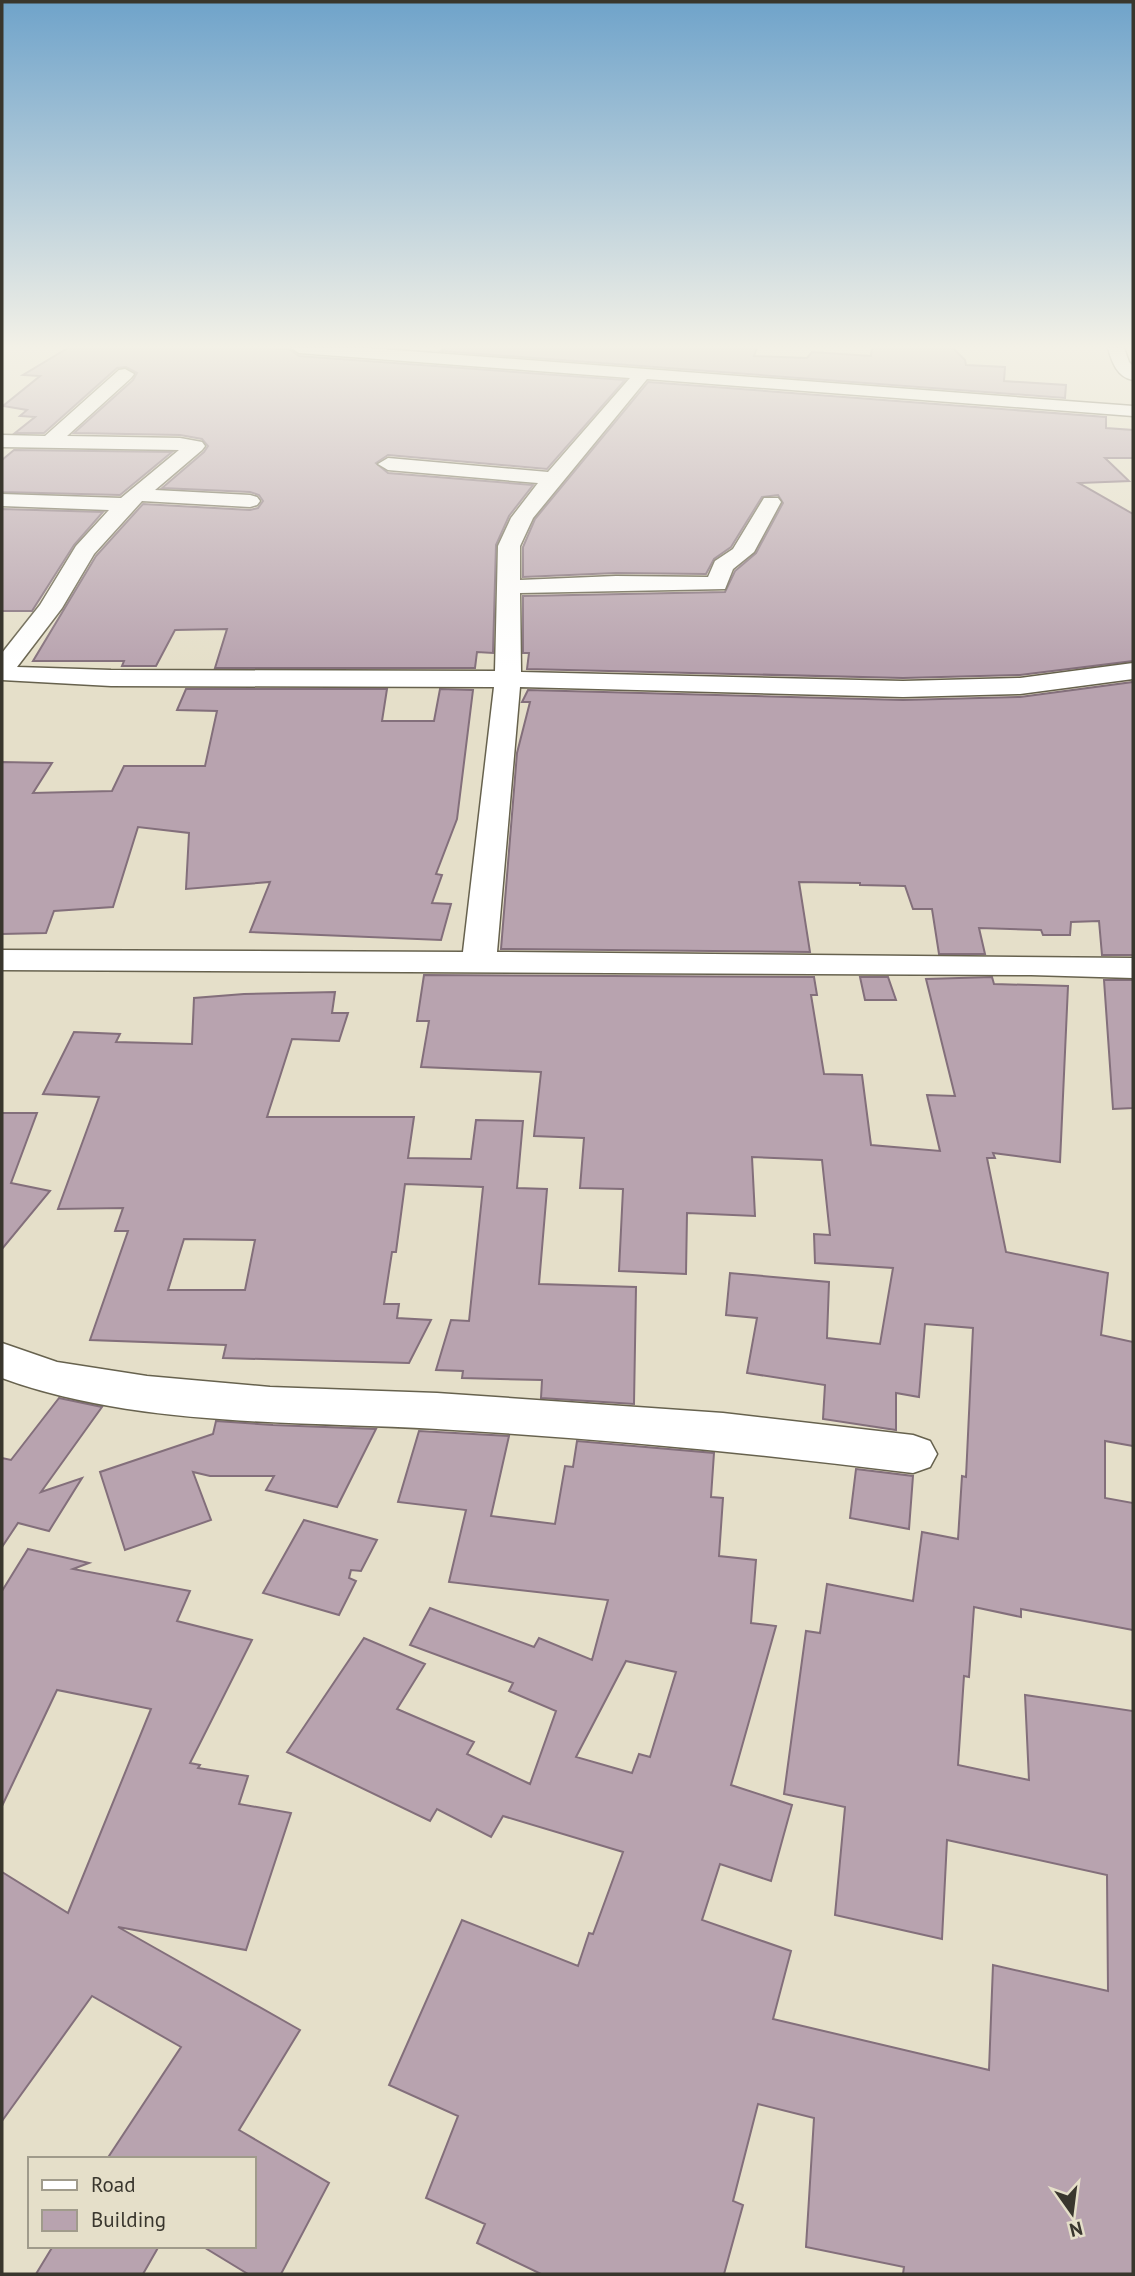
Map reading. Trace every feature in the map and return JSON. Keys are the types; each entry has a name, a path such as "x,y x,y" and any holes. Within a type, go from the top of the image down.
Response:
{"street":[{"path":"188,454 131,500 84,551 50,608 11,642 3,671 10,674 111,678 508,680 902,689 1020,686 1133,671"},
{"path":"479,961 508,680 509,546 522,518 538,494 574,454"},
{"path":"388,464 554,478"},
{"path":"2,500 250,500"},
{"path":"509,587 616,583 717,584 723,566 743,552 748,538 771,502"},
{"path":"2,960 479,961 1133,968"},
{"path":"2,1360 54,1379 147,1393 271,1405 437,1411 723,1431 914,1454"}],"building":[{"path":"9,454 169,454 120,495 2,492 2,460"},
{"path":"201,454 560,454 547,469 388,455 376,463 388,473 533,485 509,516 496,545 493,653 477,652 475,668 215,668 227,629 175,630 156,666 122,666 124,661 33,661 96,556 143,504 250,510 258,508 263,501 259,495 250,492 162,488"},
{"path":"588,454 1133,454 1133,458 1105,458 1129,481 1079,483 1133,514 1133,661 1020,675 903,678 527,669 529,653 523,653 523,596 725,592 735,571 756,553 783,503 778,495 762,497 731,547 714,559 706,574 616,573 523,577 523,547 535,519"},
{"path":"2,509 103,512 74,545 32,611 2,611"},
{"path":"1133,682 1133,955 1102,955 1099,921 1071,922 1070,935 1043,935 1041,930 979,928 985,954 939,954 932,909 913,909 905,886 799,882 810,952 501,949 517,753 530,702 522,702 528,690 903,700 1020,697"},
{"path":"186,689 387,689 382,721 434,721 440,689 473,690 457,819 436,874 442,875 432,903 451,904 441,940 250,932 270,882 186,889 189,833 138,827 113,907 54,911 46,933 2,934 2,762 52,763 33,793 112,791 124,766 205,766 217,711 177,710"},
{"path":"424,975 814,977 817,995 811,995 824,1074 862,1075 871,1145 940,1151 927,1095 955,1096 926,979 992,977 994,984 1068,986 1060,1162 993,1153 995,1158 987,1158 1006,1252 1108,1273 1101,1335 1133,1342 1133,1446 1105,1441 1105,1498 1133,1503 1133,1630 1021,1609 1021,1617 974,1607 969,1677 964,1676 958,1765 1029,1780 1025,1695 1133,1711 1133,2274 903,2274 904,2267 806,2247 814,2118 758,2104 733,2201 743,2205 724,2274 541,2274 477,2243 485,2224 426,2198 458,2116 389,2085 462,1920 578,1966 589,1933 593,1934 623,1852 503,1816 491,1837 437,1809 430,1821 287,1752 364,1638 425,1664 397,1709 474,1742 467,1754 530,1784 556,1711 509,1691 513,1683 410,1645 430,1608 534,1647 539,1638 592,1660 608,1600 449,1582 466,1510 398,1502 419,1431 509,1436 491,1516 555,1524 565,1466 573,1467 577,1441 714,1453 711,1497 723,1498 719,1556 756,1560 751,1623 776,1626 731,1785 792,1805 771,1881 720,1864 702,1920 791,1951 773,2019 989,2070 993,1965 1108,1991 1107,1875 947,1840 942,1939 835,1915 845,1807 784,1794 806,1631 820,1633 827,1584 913,1601 922,1532 958,1539 962,1476 966,1477 973,1328 925,1324 919,1397 896,1393 896,1430 823,1419 825,1385 747,1373 757,1318 726,1315 730,1273 829,1282 827,1338 880,1344 893,1268 815,1263 814,1234 830,1235 822,1160 752,1157 755,1216 687,1213 686,1274 619,1271 623,1189 580,1188 584,1138 534,1136 541,1072 421,1067 429,1021 417,1021","holes":["626,1661 676,1672 650,1757 639,1754 632,1773 576,1757"]},
{"path":"860,977 888,977 896,1000 865,1000"},
{"path":"1104,980 1133,980 1133,1108 1113,1109"},
{"path":"335,992 332,1013 348,1013 339,1041 292,1039 267,1117 414,1117 408,1158 471,1159 476,1120 523,1121 517,1188 547,1189 539,1284 636,1287 634,1404 541,1398 542,1380 462,1378 463,1371 436,1370 451,1320 469,1321 483,1187 405,1184 396,1252 392,1252 384,1304 399,1304 397,1318 431,1320 409,1363 223,1358 226,1345 90,1340 128,1231 115,1231 123,1208 58,1209 99,1097 43,1094 74,1032 120,1034 116,1042 192,1044 194,998","holes":["184,1239 255,1240 245,1290 168,1290"]},
{"path":"2,1113 37,1113 11,1183 50,1191 2,1249"},
{"path":"59,1398 102,1407 41,1492 82,1478 49,1531 18,1523 2,1547 2,1458 11,1460"},
{"path":"216,1421 376,1429 337,1507 266,1490 274,1476 210,1476 193,1472 211,1520 125,1550 100,1472 213,1434"},
{"path":"856,1469 913,1476 909,1529 850,1518"},
{"path":"304,1520 377,1540 361,1571 351,1570 349,1578 356,1581 339,1615 263,1593"},
{"path":"28,1549 89,1563 73,1569 190,1591 177,1621 252,1640 190,1763 200,1765 198,1768 248,1776 239,1804 291,1813 246,1950 118,1927 300,2030 239,2130 329,2183 281,2274 248,2274 205,2248 256,2248 256,2157 108,2157 181,2047 92,1996 2,2121 2,1872 68,1913 151,1709 57,1690 2,1806 2,1591"},
{"path":"52,2248 158,2248 143,2274 36,2274"}]}
